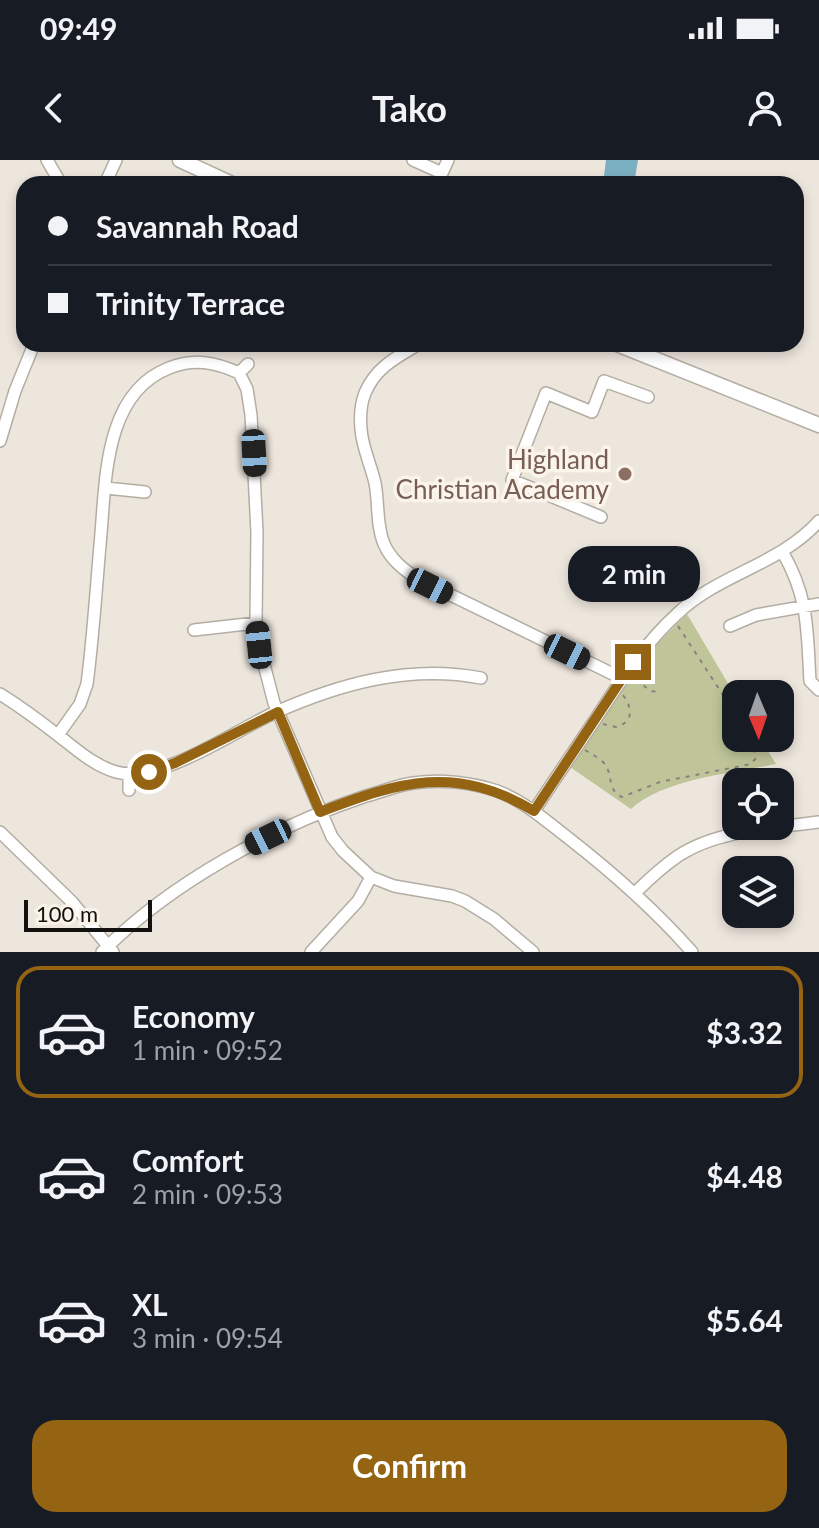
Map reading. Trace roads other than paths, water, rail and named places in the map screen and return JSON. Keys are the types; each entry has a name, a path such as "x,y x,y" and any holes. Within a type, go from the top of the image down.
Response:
{"main road":[{"path":"180,160 214,176"},
{"path":"637,352 819,425"}],"street":[{"path":"413,160 436,176"},
{"path":"0,441 31,352"},
{"path":"406,352 381,368 366,391 362,407 362,436 373,473 381,533 387,550 398,564 418,579 621,678"},
{"path":"58,735 80,704 87,684 106,488 122,412 139,385 157,373 188,362 219,364 239,373 247,389 251,415 257,532 256,623 263,666 278,712 332,837 371,877 394,886 465,901 479,908 533,952"},
{"path":"239,373 248,364"},
{"path":"601,517 512,480 540,407 546,393 592,412 604,381 648,397"},
{"path":"106,488 145,492"},
{"path":"534,811 621,678 651,638 678,612 716,587 783,553 819,521"},
{"path":"783,553 799,581 806,607 816,684"},
{"path":"730,626 756,615 819,604"},
{"path":"194,630 256,623"},
{"path":"0,694 96,763 129,774 149,772 175,763 278,712 353,684 401,674 451,672 481,678"},
{"path":"129,774 129,790"},
{"path":"0,832 72,902 108,950 170,896 246,848 320,812 413,783 467,783 495,790 534,811 635,893 692,952"},
{"path":"635,893 678,856 696,847 747,833 819,822"},
{"path":"311,952 358,901 371,877"}],"water":[{"path":"606,160 638,160 635,176 604,176"}],"place":[{"name":"Highland Christian Academy","path":"625,474"}]}
